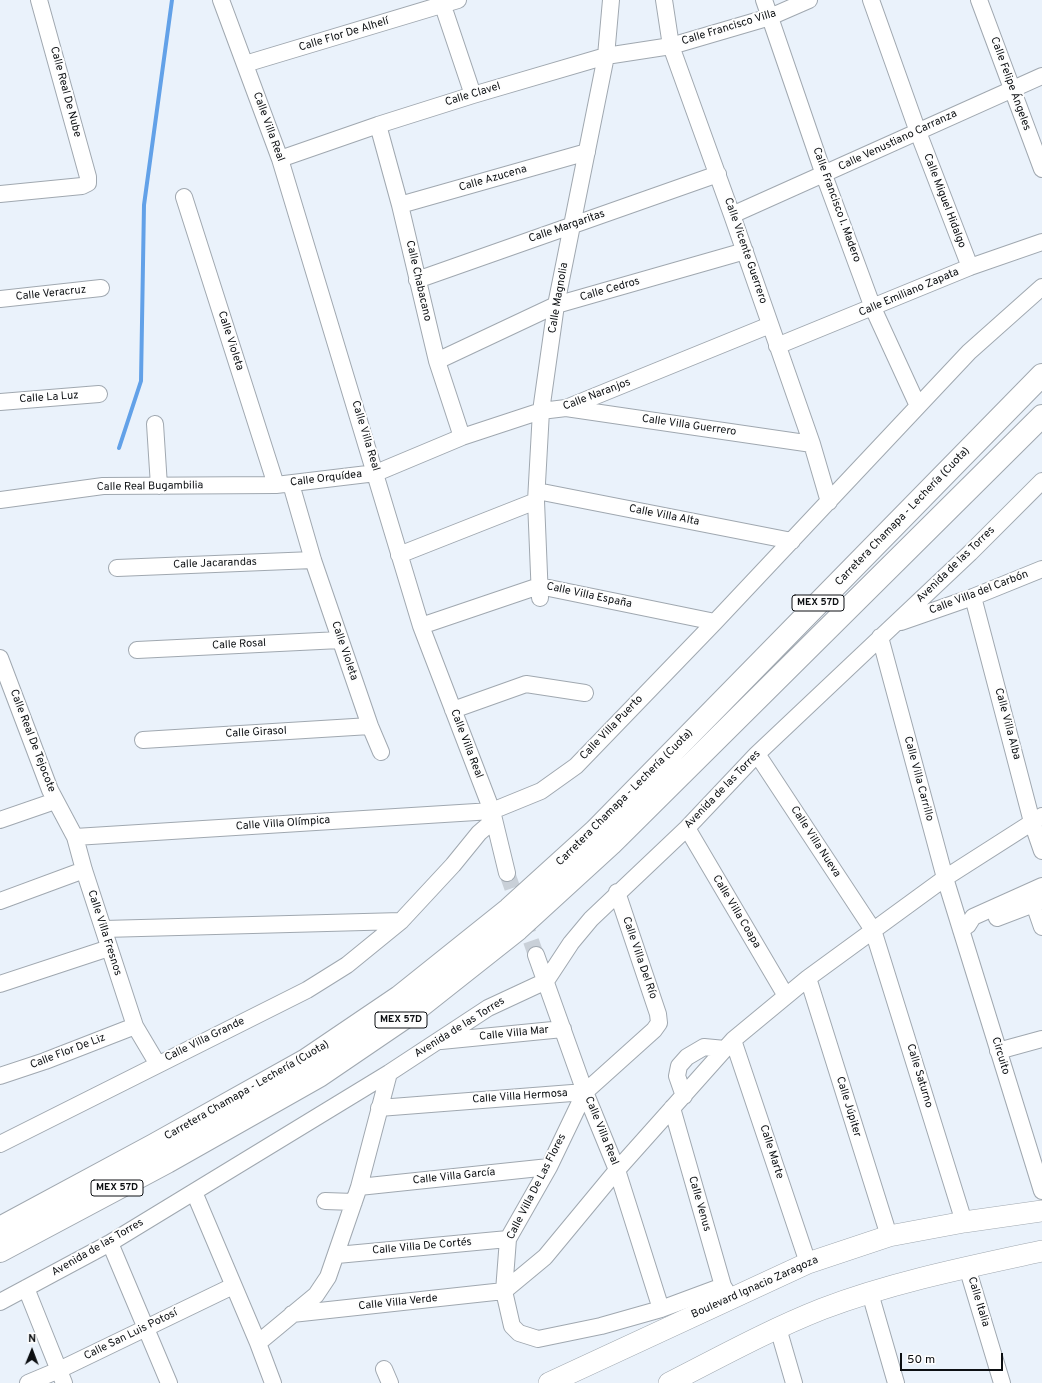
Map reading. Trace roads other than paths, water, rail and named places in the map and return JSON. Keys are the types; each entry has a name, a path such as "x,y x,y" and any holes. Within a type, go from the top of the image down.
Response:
{"highway":[{"name":"Carretera Chamapa - Lechería (Cuota)","path":"0,1228 154,1145 306,1060 398,997 509,909 595,831 1042,375"},
{"name":"Carretera Chamapa - Lechería (Cuota)","path":"0,1251 167,1162 319,1076 413,1012 518,929 611,844 1042,416"}],"main road":[{"name":"Boulevard Ignacio Zaragoza","path":"549,1383 727,1292 808,1263 889,1236 964,1222 1042,1211"},
{"path":"680,1380 778,1328 870,1293 967,1267 1042,1251"}],"street":[{"name":"Calle Real De Nube","path":"0,194 82,186 88,183 88,177 39,0"},
{"name":"Calle Villa Real","path":"221,0 280,159 421,626 493,816 508,873"},
{"name":"Calle Flor De Alhelí","path":"245,64 442,2 458,0"},
{"name":"Calle Magnolia","path":"539,592 536,496 541,412 556,305 606,56 612,0"},
{"name":"Calle Vicente Guerrero","path":"664,0 671,46 718,174 812,444 829,502"},
{"name":"Calle Francisco I. Madero","path":"764,0 824,175 873,308 918,406"},
{"name":"Calle Francisco Villa","path":"671,46 770,17 809,0"},
{"name":"Calle Miguel Hidalgo","path":"870,0 918,132 970,267"},
{"name":"Calle Felipe Ángeles","path":"979,0 1042,169"},
{"path":"442,2 473,95"},
{"name":"Calle Clavel","path":"280,159 378,125 606,56 671,46"},
{"name":"Calle Venustiano Carranza","path":"732,215 1042,76"},
{"name":"Calle Chabacano","path":"378,125 400,205 437,361 462,437"},
{"name":"Calle Azucena","path":"400,205 587,152"},
{"name":"Calle Margaritas","path":"417,280 718,174"},
{"name":"Calle Violeta","path":"184,197 284,484 313,560 370,726 381,752"},
{"name":"Calle Emiliano Zapata","path":"777,346 970,267 1042,242"},
{"name":"Calle Cedros","path":"437,361 556,305 744,251"},
{"path":"918,406 969,352 1042,287"},
{"name":"Calle Veracruz","path":"0,299 101,288"},
{"name":"Calle Naranjos","path":"376,473 462,437 541,412 566,408 770,325"},
{"name":"Calle La Luz","path":"0,402 99,394"},
{"name":"Calle Villa Puerto","path":"493,816 540,792 576,766 792,541 918,406"},
{"name":"Calle Villa Guerrero","path":"566,408 812,444"},
{"path":"155,424 159,486"},
{"name":"Calle Orquídea","path":"284,484 376,473"},
{"name":"Avenida de las Torres","path":"0,1302 110,1243 389,1073 440,1041 488,1008 546,981 571,943 591,919 617,892 687,828 757,754 894,625 1042,481"},
{"name":"Calle Real Bugambilia","path":"0,500 103,486 284,484"},
{"path":"399,555 536,496"},
{"name":"Calle Villa Alta","path":"536,496 792,541"},
{"name":"Calle Jacarandas","path":"117,568 313,560"},
{"name":"Calle Villa del Carbón","path":"894,625 973,597 1042,569"},
{"name":"Calle Villa España","path":"421,626 539,592 715,622"},
{"name":"Calle Villa Alba","path":"973,597 1037,819 1042,851"},
{"name":"Calle Villa Carrillo","path":"880,637 945,878 962,925"},
{"name":"Calle Rosal","path":"137,650 340,640"},
{"name":"Calle Real De Tejocote","path":"0,658 55,801"},
{"path":"453,710 526,684 585,694"},
{"name":"Calle Girasol","path":"143,740 370,726"},
{"name":"Calle Villa Nueva","path":"757,754 873,930"},
{"path":"0,820 55,801"},
{"name":"Calle Villa Fresnos","path":"55,801 75,837 84,870 135,1026 157,1063"},
{"name":"Calle Villa Olímpica","path":"75,837 493,816"},
{"name":"Calle Villa Grande","path":"0,1144 157,1063 306,990 347,965 401,921 453,865 493,816"},
{"path":"504,1291 545,1257 617,1170 729,1044 808,978 873,930 945,878 1037,819"},
{"name":"Calle Villa Coapa","path":"687,828 786,996"},
{"path":"0,901 84,870"},
{"path":"962,925 973,917 1042,886"},
{"name":"Calle Villa Del Río","path":"585,1092 654,1030 659,1023 658,1014 617,892"},
{"path":"962,925 979,925 1038,902 1042,927"},
{"path":"104,929 401,921"},
{"name":"Circuito","path":"962,925 998,1051 1042,1191"},
{"name":"Calle Saturno","path":"873,930 964,1222"},
{"path":"0,984 109,948"},
{"name":"Calle Villa Real","path":"536,955 585,1092 617,1170 661,1309"},
{"name":"Calle Júpiter","path":"808,978 889,1236"},
{"name":"Calle Flor De Liz","path":"0,1076 45,1061 135,1026"},
{"name":"Calle Villa Mar","path":"440,1041 563,1029"},
{"path":"998,1051 1042,1039"},
{"path":"684,1096 677,1076 679,1066 687,1057 704,1047 729,1044"},
{"name":"Calle Marte","path":"729,1044 808,1263"},
{"path":"258,1343 316,1295 328,1278 359,1187 389,1073"},
{"name":"Calle Villa Hermosa","path":"379,1108 585,1092"},
{"name":"Calle Villa De Las Flores","path":"585,1092 549,1167 508,1239 504,1291 512,1326 519,1333 538,1339 601,1326 727,1292"},
{"name":"Calle Venus","path":"672,1108 727,1292"},
{"name":"Calle Villa García","path":"359,1187 549,1167"},
{"path":"194,1192 258,1343 273,1383"},
{"path":"325,1201 354,1202"},
{"name":"Calle Villa De Cortés","path":"336,1255 508,1239"},
{"path":"110,1243 169,1383"},
{"name":"Calle Italia","path":"967,1267 1002,1383"},
{"name":"Calle San Luis Potosí","path":"28,1383 62,1376 146,1327 233,1286"},
{"path":"26,1288 62,1376"},
{"name":"Calle Villa Verde","path":"292,1314 504,1291"},
{"path":"870,1293 896,1383"},
{"path":"778,1328 794,1383"}],"waterway":[{"path":"119,448 141,381 144,205 172,0"}],"tunnel":[{"path":"507,873 536,955"}]}
